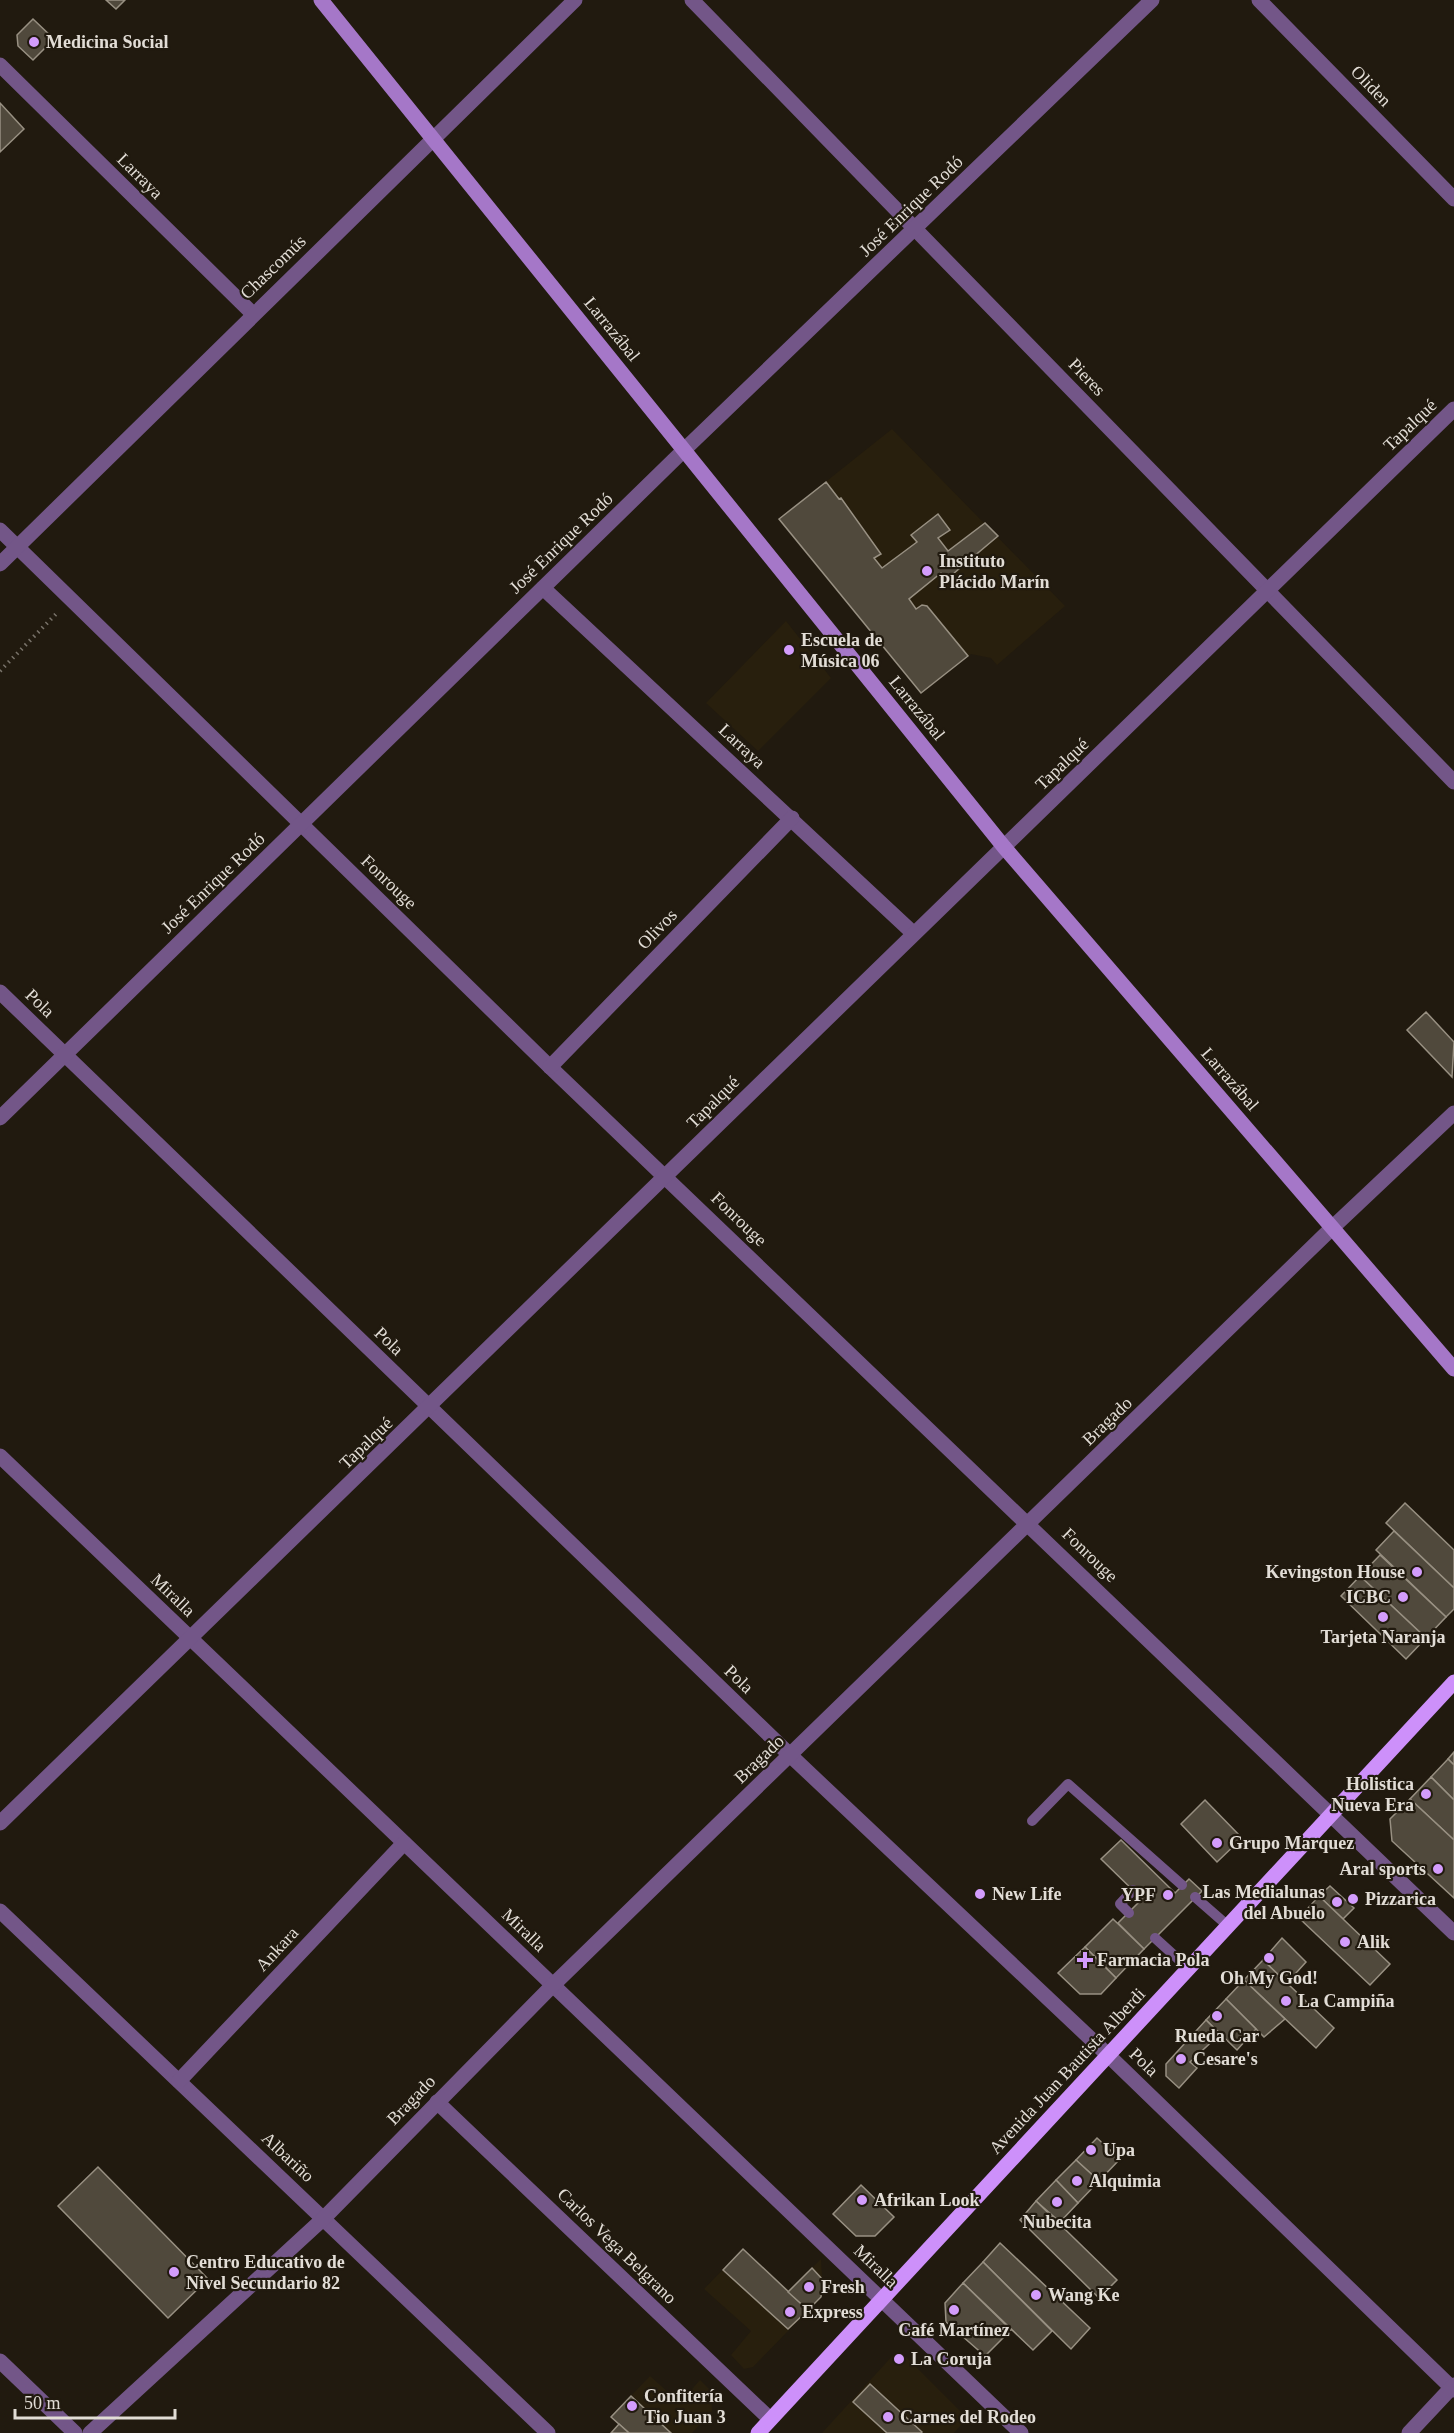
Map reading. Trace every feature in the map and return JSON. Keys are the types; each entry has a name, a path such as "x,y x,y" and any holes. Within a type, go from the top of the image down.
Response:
{"main road":[{"name":"Avenida Juan Bautista Alberdi","path":"758,2433 1454,1682"}],"street":[{"name":"Larrazábal","path":"321,0 1004,847 1454,1369"},
{"name":"Chascomús","path":"0,564 575,0"},
{"name":"Pieres","path":"692,0 1454,782"},
{"name":"José Enrique Rodó","path":"0,1118 684,450 1152,0"},
{"name":"Oliden","path":"1259,0 1454,199"},
{"name":"Larraya","path":"0,65 253,314"},
{"name":"Tapalqué","path":"0,1823 430,1408 913,933 1269,591 1454,409"},
{"name":"Fonrouge","path":"0,530 550,1067 1454,1933"},
{"name":"Larraya","path":"543,588 913,933"},
{"name":"Olivos","path":"550,1067 792,818"},
{"name":"Pola","path":"0,992 790,1756 1109,2056 1453,2387"},
{"name":"Bragado","path":"90,2433 324,2218 553,1984 1333,1227 1454,1113"},
{"name":"Miralla","path":"0,1456 1022,2433"},
{"name":"Ankara","path":"179,2081 405,1843"},
{"name":"Albariño","path":"0,1911 548,2433"},
{"name":"Carlos Vega Belgrano","path":"437,2102 770,2419"},
{"path":"0,2361 75,2433"},
{"path":"1409,2433 1453,2387"}],"lane":[{"path":"1032,1821 1068,1784 1155,1867 1182,1885"},
{"path":"1129,1913 1120,1904 1133,1890"},
{"path":"1195,1897 1227,1925"},
{"path":"1155,1938 1188,1968"}],"path":[{"path":"0,671 71,598"}],"shaded area":[{"name":"Instituto Plácido Marín","path":"892,429 1065,606 997,665 991,658 971,654 921,693 779,519"},
{"path":"786,621 831,678 758,751 706,703"},
{"path":"743,2249 788,2292 821,2259 823,2295 753,2367 744,2369 731,2355 751,2331 704,2289"},
{"path":"896,2352 903,2354 967,2418 954,2433 822,2433"},
{"path":"650,2376 680,2403 700,2380 711,2391 712,2411 692,2433 611,2433 619,2424 631,2396"}],"building":[{"path":"106,0 125,0 116,9"},
{"name":"Medicina Social","path":"33,19 54,39 33,60 18,46 17,35"},
{"path":"0,103 24,129 0,152"},
{"path":"826,482 839,499 841,498 881,554 874,558 882,568 917,542 911,535 938,514 950,530 938,538 948,551 985,523 998,536 947,579 941,573 909,599 916,609 922,605 927,606 968,656 921,693 779,519"},
{"path":"1426,1012 1454,1042 1452,1077 1407,1030"},
{"path":"1405,1503 1454,1550 1454,1588 1386,1523"},
{"name":"Kevingston House","path":"1394,1531 1454,1588 1454,1609 1446,1617 1376,1550"},
{"name":"ICBC","path":"1380,1555 1446,1617 1426,1638 1360,1576"},
{"name":"Tarjeta Naranja","path":"1360,1576 1426,1638 1406,1659 1341,1596"},
{"path":"1454,1752 1454,1765 1448,1759"},
{"path":"1448,1759 1454,1765 1454,1800 1431,1777"},
{"path":"1431,1777 1454,1800 1454,1840 1410,1799"},
{"name":"Aral sports","path":"1410,1799 1454,1840 1454,1898 1392,1841 1390,1819"},
{"path":"1205,1800 1242,1838 1217,1862 1181,1824"},
{"name":"YPF","path":"1121,1840 1175,1893 1189,1879 1202,1891 1144,1949 1118,1923 1142,1899 1101,1859"},
{"name":"Las Medialunas del Abuelo","path":"1330,1886 1354,1908 1343,1919 1319,1896"},
{"name":"Alik","path":"1319,1896 1390,1964 1370,1985 1299,1918"},
{"path":"1113,1919 1144,1949 1116,1978 1085,1947"},
{"path":"1282,1938 1306,1962 1287,1983 1263,1960"},
{"name":"Farmacia Pola","path":"1085,1947 1116,1978 1101,1994 1080,1994 1058,1973"},
{"name":"La Campiña","path":"1263,1960 1334,2028 1316,2048 1244,1980"},
{"path":"1244,1980 1285,2019 1264,2037 1226,1999"},
{"path":"1226,1999 1256,2029 1237,2050 1206,2020"},
{"path":"1206,2020 1220,2034 1190,2062 1197,2068 1179,2088 1166,2076 1166,2064"},
{"path":"1097,2138 1120,2159 1099,2181 1076,2160"},
{"name":"Alquimia","path":"1076,2160 1099,2181 1078,2203 1056,2180"},
{"path":"98,2167 208,2279 168,2318 58,2206"},
{"name":"Nubecita","path":"1056,2180 1078,2203 1060,2222 1036,2201"},
{"name":"Afrikan Look","path":"861,2185 894,2217 875,2236 856,2236 833,2214"},
{"path":"1036,2201 1117,2280 1099,2298 1020,2220"},
{"name":"Wang Ke","path":"1000,2243 1090,2328 1071,2349 983,2262"},
{"path":"743,2249 808,2310 788,2329 723,2270"},
{"path":"983,2262 1052,2331 1033,2350 963,2283"},
{"path":"812,2268 824,2281 821,2297 808,2310 788,2292"},
{"path":"963,2283 1011,2330 985,2356 946,2322 945,2303"},
{"name":"Carnes del Rodeo","path":"870,2384 922,2432 887,2433 853,2402"},
{"name":"Confitería Tio Juan 3","path":"631,2396 671,2433 629,2433 611,2417"},
{"path":"619,2424 629,2433 611,2433"}],"place":[{"name":"Medicina Social","path":"34,42"},
{"name":"Instituto Plácido Marín","path":"927,571"},
{"name":"Escuela de Música 06","path":"789,650"},
{"name":"Kevingston House","path":"1417,1572"},
{"name":"ICBC","path":"1403,1597"},
{"name":"Tarjeta Naranja","path":"1383,1617"},
{"name":"Holistica Nueva Era","path":"1426,1794"},
{"name":"Grupo Marquez","path":"1217,1843"},
{"name":"Aral sports","path":"1438,1869"},
{"name":"New Life","path":"980,1894"},
{"name":"YPF","path":"1168,1895"},
{"name":"Pizzarica","path":"1353,1899"},
{"name":"Las Medialunas del Abuelo","path":"1337,1902"},
{"name":"Alik","path":"1345,1942"},
{"name":"Oh My God!","path":"1269,1958"},
{"name":"Farmacia Pola","path":"1085,1960"},
{"name":"La Campiña","path":"1286,2001"},
{"name":"Rueda Car","path":"1217,2016"},
{"name":"Cesare's","path":"1181,2059"},
{"name":"Upa","path":"1091,2150"},
{"name":"Alquimia","path":"1077,2181"},
{"name":"Afrikan Look","path":"862,2200"},
{"name":"Nubecita","path":"1057,2202"},
{"name":"Centro Educativo de Nivel Secundario 82","path":"174,2272"},
{"name":"Fresh","path":"809,2287"},
{"name":"Wang Ke","path":"1036,2295"},
{"name":"Café Martínez","path":"954,2310"},
{"name":"Express","path":"790,2312"},
{"name":"La Coruja","path":"899,2359"},
{"name":"Confitería Tio Juan 3","path":"632,2406"},
{"name":"Carnes del Rodeo","path":"888,2417"}]}
